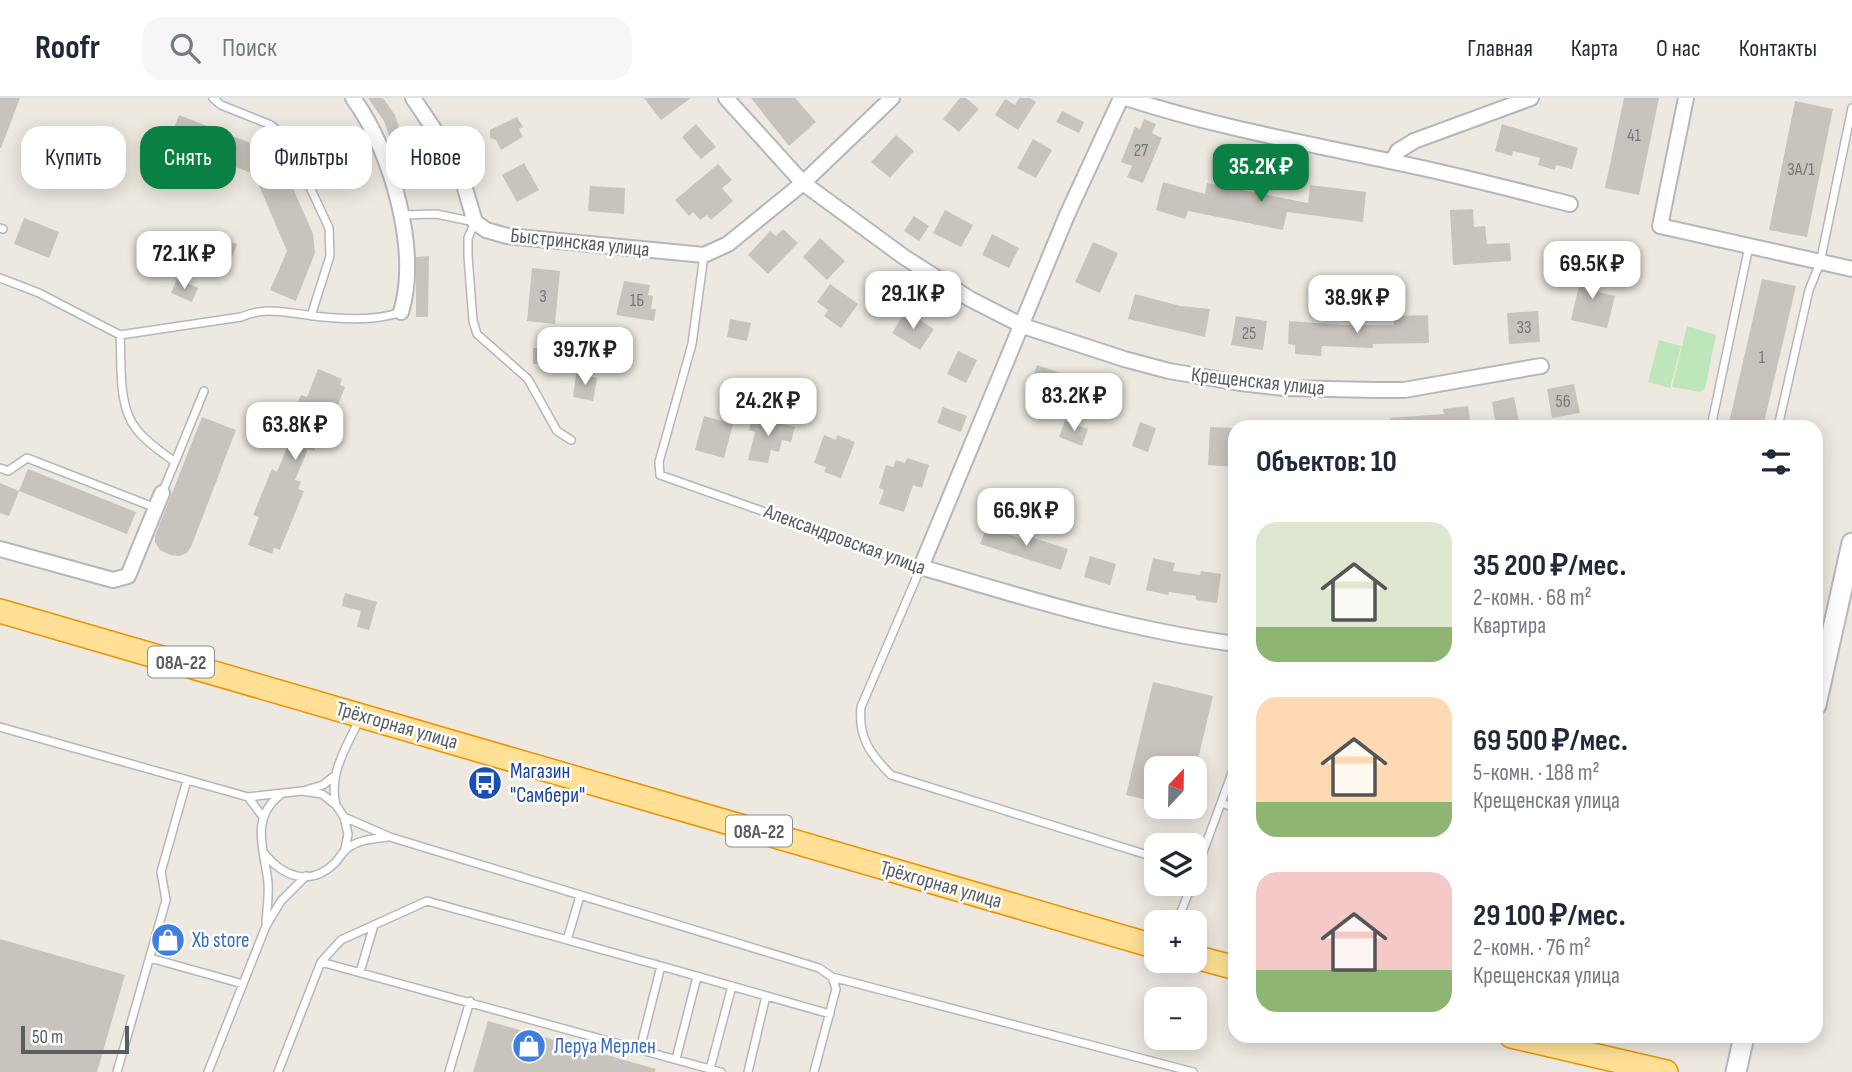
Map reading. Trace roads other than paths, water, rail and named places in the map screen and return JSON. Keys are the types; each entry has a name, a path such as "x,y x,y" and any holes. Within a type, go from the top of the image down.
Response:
{"highway":[{"name":"Трёхгорная улица","path":"0,611 1144,943"},
{"path":"1207,960 1228,966"},
{"path":"1541,1043 1666,1072"}],"main road":[{"path":"1823,673 1852,542"},
{"path":"1736,1072 1742,1043"}],"street":[{"path":"353,98 376,140 386,168"},
{"path":"413,98 432,126"},
{"name":"Крещенская улица","path":"726,98 803,183 904,257 970,299 1023,326 1169,371 1284,388 1404,390 1541,366"},
{"path":"704,256 728,244 803,183 892,98"},
{"path":"921,567 1067,215 1123,98 1248,133 1392,161 1570,204"},
{"path":"1392,161 1398,151 1414,141 1531,98"},
{"path":"1686,98 1663,209 1653,224 1852,269"},
{"path":"394,189 403,215 407,268 406,296 401,312"},
{"path":"465,189 475,222"},
{"name":"Быстринская улица","path":"475,222 486,230 507,236 704,256"},
{"path":"0,549 113,580 128,576 162,494"},
{"name":"Александровская улица","path":"921,567 1128,626 1228,643"}],"lane":[{"path":"213,98 221,105 281,131 288,140 329,228 330,257 311,316"},
{"path":"1781,420 1809,290 1820,262 1852,108"},
{"path":"403,215 436,214 475,222 468,237 468,256 472,321 477,334 528,379 557,431 571,440"},
{"path":"1712,420 1749,245"},
{"name":"Александровская улица","path":"704,256 692,344 659,462 660,475 921,567"},
{"path":"0,278 39,293 120,335 242,317 258,309 311,316 378,318 401,312"},
{"path":"120,335 123,398 131,422 138,433 174,462"},
{"path":"162,494 204,391"},
{"path":"0,468 9,471 27,458 156,508"},
{"path":"921,567 860,707 859,728 877,761 891,775 1144,854"},
{"path":"336,805 332,790 333,777 361,714"},
{"path":"0,727 248,797 302,791 323,785 333,777"},
{"path":"117,1072 166,900 161,872 187,780"},
{"path":"1207,841 1228,784"},
{"path":"263,852 274,866 288,875 306,876 323,872 335,863 345,849 348,834 344,817 336,805 322,794 302,791"},
{"path":"266,926 268,885 259,835 270,803 284,793"},
{"path":"248,797 263,817"},
{"path":"1221,803 1228,805"},
{"path":"344,817 390,837 819,968 832,977 1193,1072"},
{"path":"345,849 363,839 390,837"},
{"path":"208,1072 266,926 281,901 306,876"},
{"path":"567,940 580,897"},
{"path":"278,1072 321,962 341,940 427,901 830,1014"},
{"path":"360,972 374,925"},
{"path":"150,958 243,984"},
{"path":"321,962 721,1072"},
{"path":"640,1049 661,966"},
{"path":"676,1059 697,976"},
{"path":"814,1072 836,989 832,977"},
{"path":"710,1069 732,986"},
{"path":"748,1072 766,996"},
{"path":"449,1072 470,1001"}],"place":[{"name":"Магазин \"Самбери\"","path":"485,783"},
{"name":"Xb store","path":"168,940"},
{"name":"Леруа Мерлен","path":"529,1046"}]}
